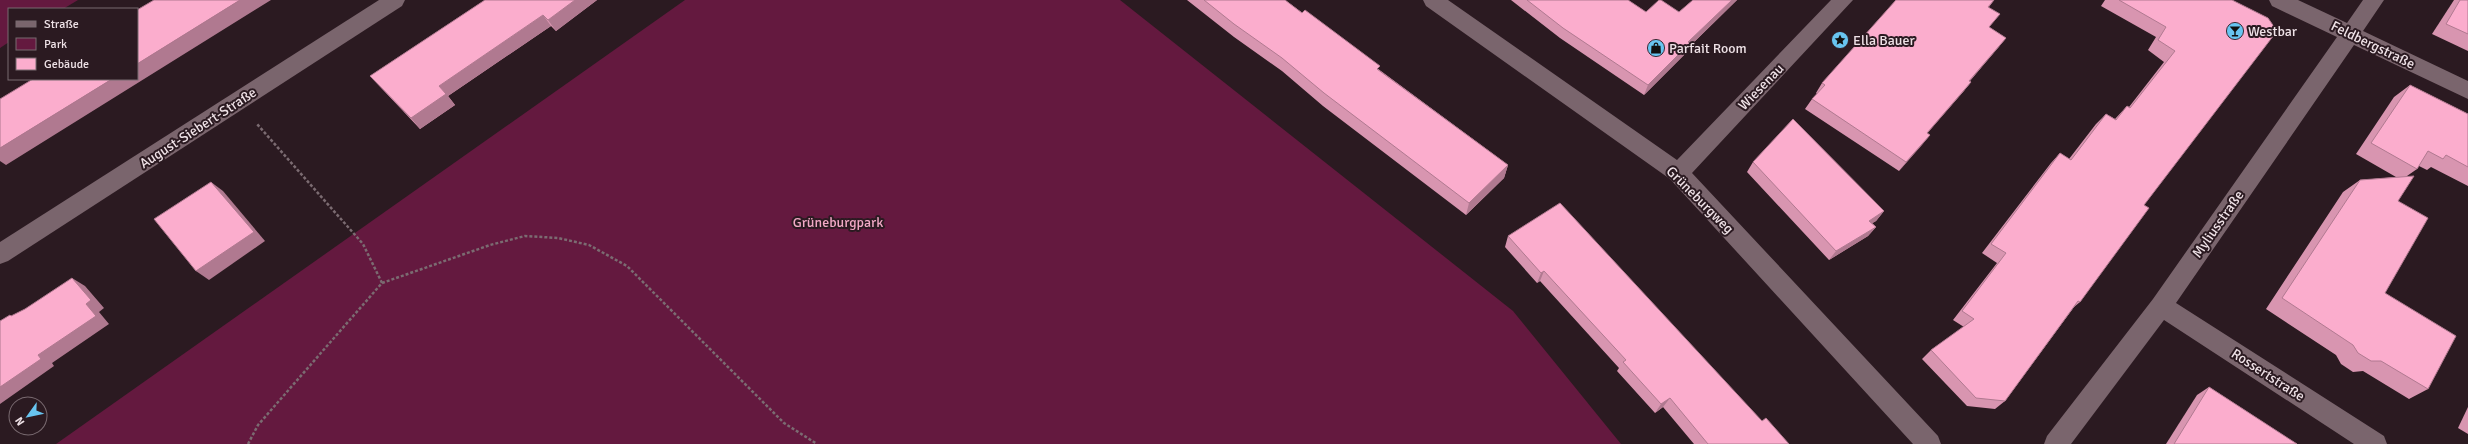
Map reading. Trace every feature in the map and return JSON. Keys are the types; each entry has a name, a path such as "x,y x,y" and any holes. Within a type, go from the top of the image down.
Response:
{"street":[{"name":"August-Siebert-Straße","path":"0,254 239,102 395,0"},
{"name":"Grüneburgweg","path":"1433,0 1678,173 1929,444"},
{"name":"Wiesenau","path":"1678,173 1843,0"},
{"name":"Feldbergstraße","path":"2278,0 2468,90"},
{"name":"Myliusstraße","path":"2056,444 2161,306 2374,0"},
{"name":"Rossertstraße","path":"2161,306 2375,444"}],"path":[{"path":"239,102 363,244 382,283"},
{"path":"248,444 258,425 382,283 490,245 525,236 558,238 589,245 627,266 784,423 817,444"}],"green space":[{"path":"0,0 78,0 65,8 8,8 8,43 0,48"},
{"name":"Grüneburgpark","path":"685,0 1120,0 1513,311 1621,444 56,444"}],"building":[{"path":"154,0 240,0 138,63 138,9"},
{"path":"485,0 575,0 548,20 543,15 439,86 446,94 411,118 370,76"},
{"path":"1204,0 1285,0 1302,13 1305,10 1380,66 1377,69 1508,165 1469,203 1324,93 1282,58 1234,24"},
{"path":"1527,0 1628,0 1646,12 1659,0 1661,0 1679,12 1693,0 1732,0 1688,42 1690,43 1648,85 1563,28"},
{"path":"1896,0 1994,0 1988,7 2000,14 1989,27 2006,38 1969,81 1971,82 1927,133 1930,135 1906,162 1812,99 1825,85 1822,83"},
{"path":"2119,0 2232,0 2268,18 2277,31 2144,205 2149,208 2080,302 2078,301 2005,401 1976,398 1931,350 1974,319 1962,311 2006,253 1991,244 2060,153 2071,160 2106,114 2116,120 2127,106 2130,108 2175,51 2158,40 2166,27"},
{"path":"2460,0 2468,0 2468,34 2446,24"},
{"path":"31,80 110,80 0,148 0,99"},
{"path":"2410,85 2468,114 2468,167 2446,155 2443,159 2428,151 2417,169 2371,143"},
{"path":"1793,119 1884,211 1869,221 1876,227 1836,251 1753,162"},
{"path":"2414,176 2398,201 2428,218 2385,293 2456,336 2428,389 2381,361 2371,361 2358,353 2353,345 2282,298 2360,180"},
{"path":"211,182 254,232 196,271 154,219"},
{"path":"1560,203 1762,421 1766,418 1789,444 1708,444 1670,398 1661,404 1623,362 1626,360 1544,271 1541,273 1508,236"},
{"path":"72,278 91,300 86,304 96,316 38,355 41,359 0,387 0,321 25,309"},
{"path":"2209,387 2297,444 2174,444"}],"place":[{"name":"Westbar","path":"2235,31"},
{"name":"Ella Bauer","path":"1840,40"},
{"name":"Parfait Room","path":"1656,48"}]}
